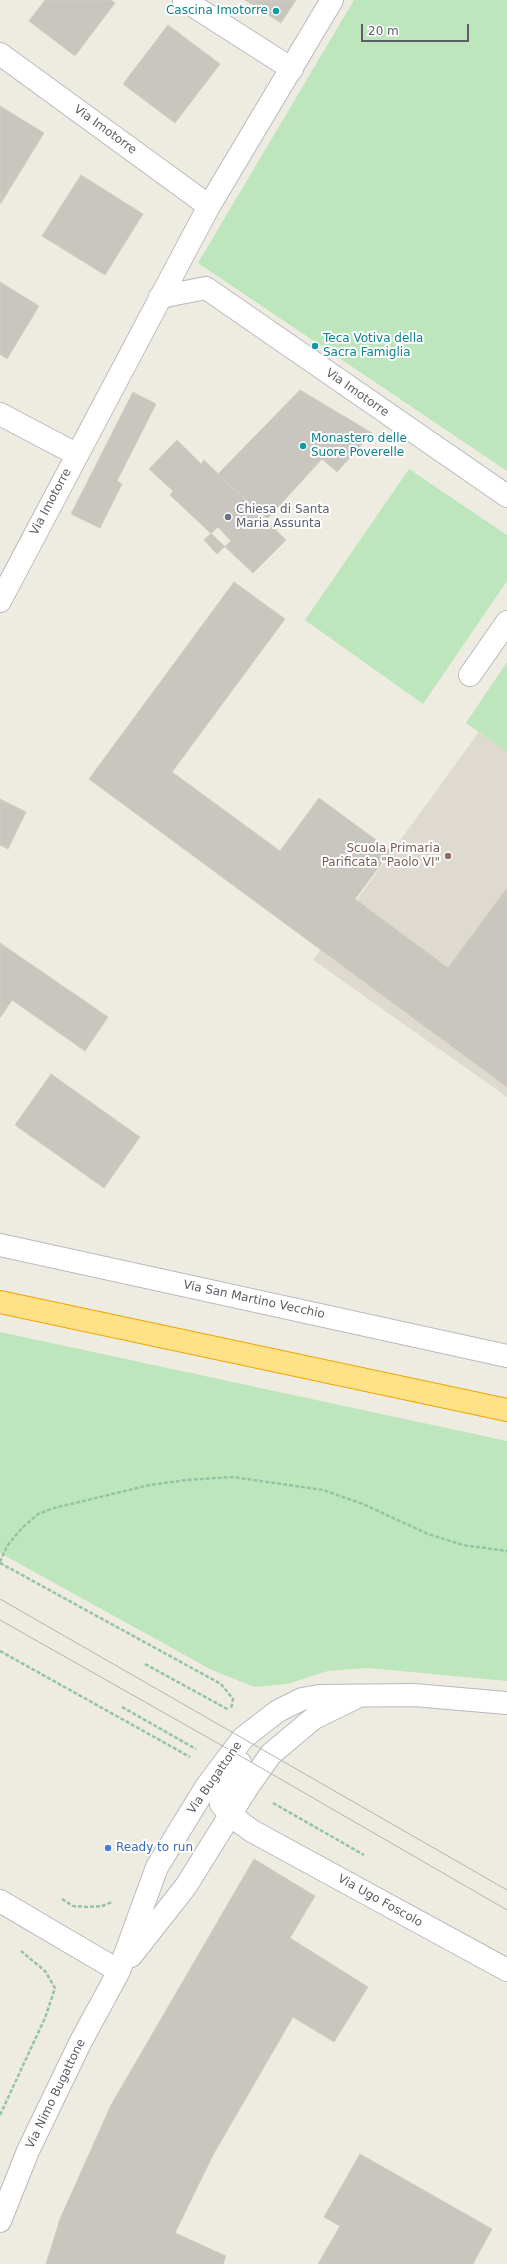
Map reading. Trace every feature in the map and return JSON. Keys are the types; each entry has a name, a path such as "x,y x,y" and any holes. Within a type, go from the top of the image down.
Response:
{"highway":[{"path":"0,1302 507,1410"}],"street":[{"path":"184,0 292,69"},
{"name":"Via Imotorre","path":"0,601 76,454 209,206 332,0"},
{"name":"Via Imotorre","path":"0,54 209,206"},
{"name":"Via Imotorre","path":"160,297 206,288 507,496"},
{"path":"0,414 76,454"},
{"path":"470,675 507,622"},
{"name":"Via San Martino Vecchio","path":"0,1245 507,1356"},
{"path":"0,1901 119,1971 186,1886 260,1767 285,1740 314,1718 361,1695"},
{"name":"Via Bugattone","path":"119,1971 157,1867 216,1772 232,1751 257,1725 278,1711 302,1699 320,1696 414,1695 507,1703"},
{"name":"Via Ugo Foscolo","path":"320,1696 285,1718 244,1758 221,1792 221,1804 230,1815 252,1831 507,1970"},
{"name":"Via Ugo Foscolo","path":"217,1836 230,1831 252,1831"},
{"name":"Via Nimo Bugattone","path":"0,2221 28,2151 80,2043 119,1971"}],"path":[{"path":"227,1716 233,1699 221,1684 0,1563 7,1546 22,1528 38,1514 54,1508 150,1485 186,1480 233,1477 323,1490 363,1504 428,1534 463,1545 507,1551"},
{"path":"0,1651 192,1758"},
{"path":"145,1664 230,1710"},
{"path":"122,1706 198,1750"}],"shaded area":[{"name":"Scuola Primaria Parificata \"Paolo VI\"","path":"479,732 507,751 507,1097 313,960"}],"green space":[{"path":"354,0 507,0 507,471 198,263"},
{"path":"409,469 507,535 507,581 423,704 305,620"},
{"path":"507,662 507,752 466,723"},
{"path":"0,1332 507,1441 507,1681 368,1668 328,1671 287,1684 254,1687 210,1669 0,1553"}],"building":[{"path":"45,0 111,0 115,3 75,56 29,21"},
{"name":"Cascina Imotorre","path":"245,0 296,0 281,23"},
{"path":"168,25 220,64 175,123 123,84"},
{"path":"0,106 44,133 1,203 0,203"},
{"path":"81,175 143,214 105,275 42,236"},
{"path":"0,282 39,306 7,359 0,354"},
{"name":"Monastero delle Suore Poverelle","path":"300,390 372,433 337,472 322,459 267,519 218,474"},
{"path":"133,392 156,404 117,481 122,484 100,528 71,514"},
{"name":"Chiesa di Santa Maria Assunta","path":"177,440 201,464 204,460 286,540 253,573 170,495 173,491 149,469"},
{"path":"218,527 231,541 217,554 204,540"},
{"path":"234,582 285,619 172,772 280,851 319,798 391,851 355,899 448,968 507,888 507,1087 89,779"},
{"path":"0,799 26,812 8,849 0,845"},
{"path":"0,943 108,1017 85,1051 12,1000 0,1018"},
{"path":"51,1074 140,1137 104,1188 15,1125"},
{"path":"254,1859 315,1896 290,1938 368,1987 334,2042 293,2017 213,2155 175,2233 226,2256 223,2264 46,2264 60,2219 111,2105"},
{"path":"360,2154 492,2229 473,2264 318,2264 340,2226 324,2217"}],"tram line":[{"path":"0,1599 507,1890"},
{"path":"0,1620 244,1758 507,1910"}],"place":[{"name":"Cascina Imotorre","path":"276,11"},
{"name":"Teca Votiva della Sacra Famiglia","path":"315,346"},
{"name":"Monastero delle Suore Poverelle","path":"303,446"},
{"name":"Chiesa di Santa Maria Assunta","path":"228,517"},
{"name":"Scuola Primaria Parificata \"Paolo VI\"","path":"448,856"},
{"name":"Ready to run","path":"108,1848"}]}
